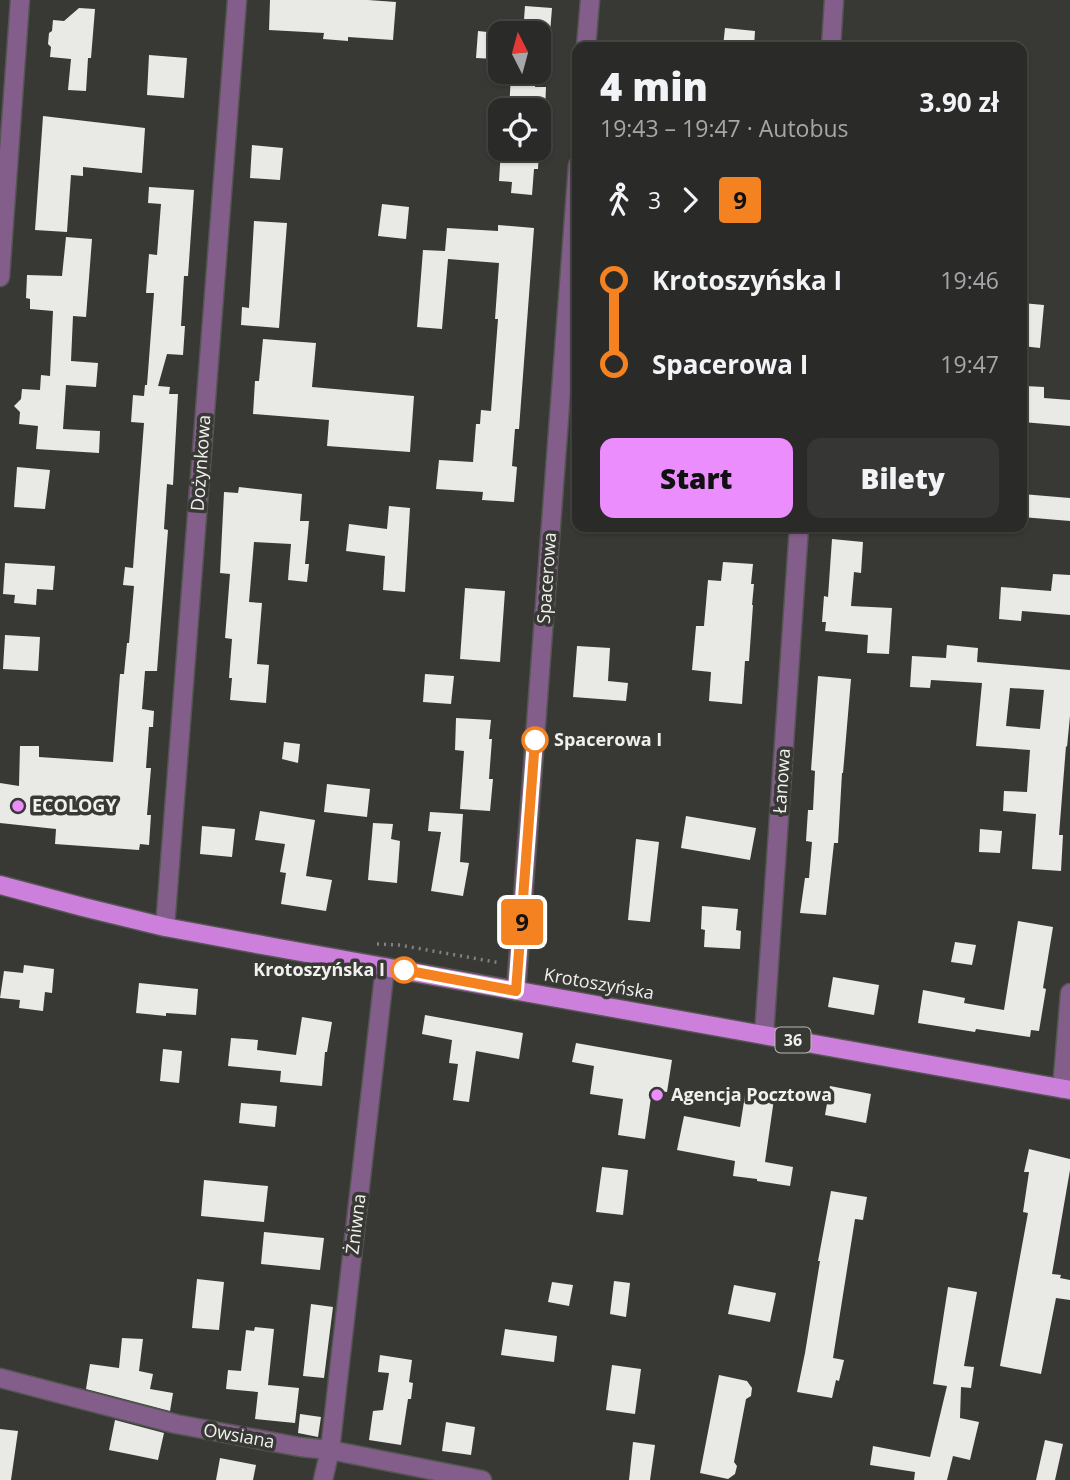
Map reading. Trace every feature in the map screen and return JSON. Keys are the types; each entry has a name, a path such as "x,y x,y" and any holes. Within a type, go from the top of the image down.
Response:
{"main road":[{"name":"Krotoszyńska","path":"0,885 165,927 1066,1089"}],"street":[{"path":"0,276 20,0"},
{"name":"Dożynkowa","path":"165,927 237,0"},
{"path":"586,42 590,0"},
{"path":"831,42 834,0"},
{"name":"Spacerowa","path":"516,991 572,245"},
{"name":"Łanowa","path":"764,1035 799,532"},
{"name":"Żniwna","path":"323,1480 330,1450 385,967"},
{"path":"1066,1089 1070,993"},
{"name":"Owsiana","path":"0,1378 176,1424 330,1450 482,1480"}],"building":[{"path":"270,0 396,2 393,40 348,37 348,41 323,39 324,33 269,30"},
{"path":"525,6 552,8 551,21 524,21"},
{"path":"79,8 95,9 86,91 68,90 71,59 50,57 51,47 48,44 53,20 64,21"},
{"path":"725,28 755,31 754,42 724,42"},
{"path":"478,31 488,32 488,59 476,58"},
{"path":"149,55 187,58 184,98 147,95"},
{"path":"510,84 546,87 546,98 510,98"},
{"path":"43,116 145,128 142,173 83,167 83,176 71,175 67,232 35,230"},
{"path":"252,145 283,148 280,180 250,178"},
{"path":"500,161 538,161 538,169 534,169 532,195 511,193 512,182 499,181"},
{"path":"149,187 194,190 188,276 184,276 181,326 185,326 183,355 167,354 158,386 170,387 169,394 178,394 173,485 167,484 164,529 168,530 157,671 145,671 142,709 154,711 153,727 149,727 146,768 151,768 147,815 151,815 149,845 140,844 139,850 55,844 56,829 0,823 0,783 19,786 20,746 39,746 39,757 113,762 120,674 124,674 129,643 134,586 123,585 125,567 133,568 144,423 131,422 133,395 144,396 147,385 154,293 146,293 149,254 157,255 161,204 148,203"},
{"path":"382,204 409,207 406,239 378,236"},
{"path":"254,221 287,223 279,328 241,325 242,307 249,308"},
{"path":"498,225 534,228 519,429 515,429 512,466 517,467 514,502 482,500 483,492 436,489 439,460 473,462 476,424 480,424 481,410 491,411 499,263 448,259 442,329 417,327 423,250 445,251 447,228 498,231"},
{"path":"66,237 92,239 86,317 73,316 71,361 98,363 96,387 66,385 63,429 100,431 99,453 36,449 38,426 19,424 20,412 14,406 21,399 22,389 40,390 41,375 50,376 53,311 30,309 30,299 26,298 27,275 62,276"},
{"path":"1027,303 1044,305 1040,348 1027,347"},
{"path":"263,339 316,343 312,387 414,396 410,452 327,446 329,420 253,414 255,381 259,381"},
{"path":"1027,386 1044,387 1044,398 1070,400 1070,426 1027,422"},
{"path":"17,467 50,470 45,509 14,507"},
{"path":"239,487 302,494 300,521 309,521 305,564 309,564 307,582 288,580 291,544 254,542 249,602 262,603 257,664 269,665 266,703 230,700 232,639 225,638 230,574 220,573 224,492 238,493"},
{"path":"1027,494 1070,498 1070,521 1027,517"},
{"path":"389,506 410,508 405,592 383,590 385,556 346,551 349,524 387,529"},
{"path":"832,539 863,542 861,573 854,572 851,606 892,608 889,654 867,653 868,635 825,631 826,622 822,622 824,596 828,597"},
{"path":"723,562 753,564 749,661 745,661 742,704 709,701 711,672 692,670 696,626 704,626 708,580 721,581"},
{"path":"5,563 55,566 53,590 37,589 36,605 14,603 15,595 3,594"},
{"path":"1053,574 1070,575 1070,615 1022,611 1021,621 999,619 1001,587 1051,591"},
{"path":"465,588 505,591 500,662 460,659"},
{"path":"5,635 40,637 38,671 3,669"},
{"path":"947,645 978,648 977,662 1070,670 1070,716 1059,835 1063,835 1061,871 1032,869 1036,814 1003,811 1004,791 1027,792 1030,750 976,746 982,683 931,680 930,688 910,687 912,656 946,658","holes":["1010,688 1044,690 1040,729 1006,726"]},
{"path":"577,646 610,648 608,681 628,683 626,701 573,697"},
{"path":"425,674 454,676 451,704 423,702"},
{"path":"818,676 851,679 838,843 834,843 826,915 800,913 805,878 809,878 812,842 806,841 808,810 813,810 815,771 811,770"},
{"path":"456,718 491,720 489,779 493,779 490,811 460,809 464,751 455,750"},
{"path":"284,742 300,744 298,763 282,759"},
{"path":"327,784 370,789 367,817 324,812"},
{"path":"260,811 315,820 306,876 332,880 326,911 281,904 286,873 280,872 285,844 255,840"},
{"path":"430,812 463,814 460,862 469,863 463,896 431,891 441,832 428,831"},
{"path":"686,816 756,828 750,860 681,848"},
{"path":"373,823 393,824 391,839 400,841 397,883 368,880"},
{"path":"202,826 235,829 232,857 200,854"},
{"path":"980,829 1002,831 1000,853 979,852"},
{"path":"636,839 659,842 650,922 628,920"},
{"path":"702,906 738,909 736,930 741,931 740,949 704,947 705,930 701,929"},
{"path":"1018,921 1053,927 1039,1031 1031,1030 1030,1037 918,1023 923,990 965,998 964,1003 1004,1010"},
{"path":"955,942 976,945 972,965 951,962"},
{"path":"24,965 54,969 52,993 45,992 43,1011 19,1008 20,1000 0,998 4,971 23,973"},
{"path":"833,977 879,985 874,1015 828,1007"},
{"path":"139,983 198,989 196,1015 136,1013"},
{"path":"425,1015 523,1033 519,1059 476,1051 469,1102 453,1100 458,1064 449,1063 452,1040 422,1034"},
{"path":"302,1017 332,1022 325,1052 322,1086 280,1082 281,1071 228,1066 231,1038 258,1040 257,1050 296,1055"},
{"path":"576,1043 672,1060 667,1092 652,1090 645,1139 618,1135 623,1099 590,1094 594,1066 572,1062"},
{"path":"163,1049 182,1051 179,1083 160,1081"},
{"path":"830,1086 871,1094 866,1123 825,1115"},
{"path":"745,1095 774,1099 765,1162 793,1167 790,1186 733,1176 735,1161 677,1150 684,1116 740,1127"},
{"path":"241,1103 277,1106 275,1127 239,1123"},
{"path":"1029,1149 1070,1159 1052,1274 1070,1280 1070,1300 1056,1298 1041,1374 1000,1366 1028,1213 1023,1212 1029,1172 1024,1172"},
{"path":"602,1167 628,1170 623,1215 596,1212"},
{"path":"204,1180 268,1186 264,1222 201,1216"},
{"path":"831,1191 867,1197 863,1220 855,1219 833,1358 844,1360 832,1398 797,1392"},
{"path":"264,1232 324,1238 320,1270 261,1264"},
{"path":"197,1279 224,1282 219,1330 192,1328"},
{"path":"614,1281 630,1283 626,1317 610,1314"},
{"path":"552,1282 573,1285 569,1306 548,1302"},
{"path":"734,1285 776,1293 770,1322 728,1314"},
{"path":"948,1287 977,1292 964,1366 974,1367 971,1388 961,1387 960,1418 979,1422 970,1460 953,1456 947,1480 914,1480 915,1472 870,1465 873,1446 930,1457 947,1386 933,1384"},
{"path":"311,1304 333,1307 324,1378 303,1376"},
{"path":"255,1327 274,1329 268,1385 299,1388 295,1423 255,1419 258,1392 226,1389 228,1370 241,1371 246,1330 254,1331"},
{"path":"505,1329 557,1336 554,1362 501,1355"},
{"path":"122,1338 143,1339 139,1371 153,1374 150,1389 173,1393 170,1411 86,1389 90,1364 119,1368"},
{"path":"380,1355 412,1360 409,1382 413,1383 411,1399 408,1399 401,1445 369,1440 373,1411 383,1410 389,1373 378,1372"},
{"path":"612,1365 641,1369 635,1414 606,1410"},
{"path":"719,1375 747,1381 752,1388 751,1396 746,1399 734,1462 737,1466 735,1474 728,1479 700,1473"},
{"path":"300,1414 321,1417 318,1437 298,1433"},
{"path":"115,1420 164,1433 158,1460 109,1450"},
{"path":"446,1422 475,1427 471,1455 442,1451"},
{"path":"0,1429 18,1431 11,1480 0,1480"},
{"path":"1045,1440 1063,1444 1055,1480 1036,1480"},
{"path":"633,1442 655,1445 650,1480 629,1480"},
{"path":"220,1458 256,1465 253,1480 216,1480"}],"bus line":[{"name":"9","path":"404,970 516,991 535,740"}],"place":[{"name":"Spacerowa I","path":"535,740"},
{"name":"ECOLOGY","path":"18,806"},
{"name":"Krotoszyńska I","path":"404,970"},
{"name":"Agencja Pocztowa","path":"657,1095"}]}
